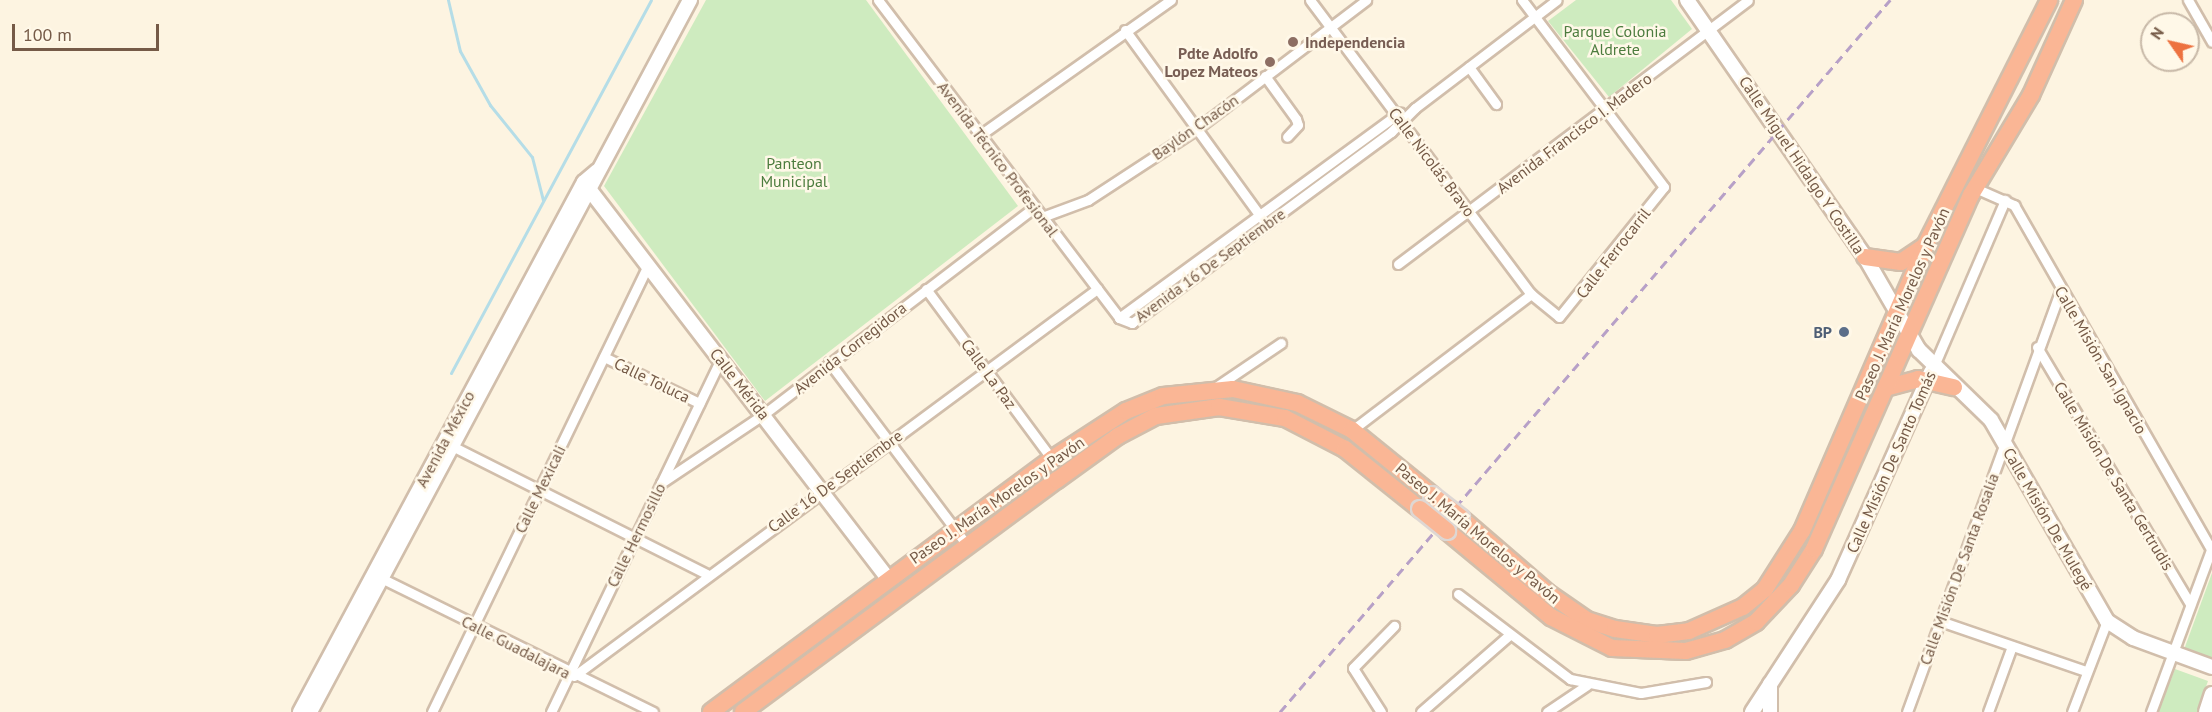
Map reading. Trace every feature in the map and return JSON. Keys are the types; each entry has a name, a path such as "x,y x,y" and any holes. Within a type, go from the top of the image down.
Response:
{"highway":[{"name":"Paseo J. María Morelos y Pavón","path":"711,712 953,528 1052,459 1146,402 1212,389 1276,396 1352,430 1461,518 1548,593 1599,625 1657,635 1722,619 1765,588 1790,554 1926,244 2049,0"},
{"name":"Paseo J. María Morelos y Pavón","path":"743,712 967,545 1128,430 1156,416 1197,407 1240,408 1300,424 1346,449 1536,607 1592,641 1644,652 1708,646 1756,622 1791,585 1814,549 1975,188 2031,95 2074,0"},
{"path":"1865,257 1901,262 1926,244"},
{"path":"1885,388 1930,374 1954,387"},
{"path":"758,712 765,694"}],"main road":[{"name":"Avenida México","path":"300,712 690,0"},
{"name":"Calle Miguel Hidalgo Y Costilla","path":"1687,0 1711,31 1865,257 1910,335"},
{"name":"Avenida México","path":"310,712 588,186"},
{"name":"Calle Mérida","path":"588,186 823,490 888,579"},
{"path":"1910,335 1930,374"},
{"name":"Calle Misión De Santo Tomás","path":"1752,712 1838,580 1930,374"},
{"name":"Calle Misión De Mulegé","path":"1954,387 1982,408 2107,621 2133,638 2212,667"},
{"path":"1770,684 1770,712"},
{"path":"2206,712 2212,694"}],"street":[{"name":"Avenida Técnico Profesional","path":"878,0 1119,318"},
{"path":"980,135 1125,30 1171,0"},
{"name":"Calle Nicolás Bravo","path":"1310,0 1531,294 1559,317"},
{"name":"Baylón Chacón","path":"1042,217 1088,200 1195,130 1366,0"},
{"path":"1522,0 1605,110"},
{"name":"Avenida 16 De Septiembre","path":"1119,318 1403,122 1415,108 1557,0"},
{"name":"Avenida Francisco I. Madero","path":"1398,264 1711,31 1749,0"},
{"path":"2188,0 2212,42"},
{"path":"1125,30 1195,130 1263,220"},
{"path":"1469,67 1497,104"},
{"path":"1265,76 1296,119 1298,125 1287,137"},
{"name":"Avenida 16 De Septiembre","path":"1263,220 1396,113 1415,108"},
{"name":"Calle Ferrocarril","path":"1559,317 1664,187 1605,110"},
{"name":"Calle Misión San Ignacio","path":"1975,188 2005,200 2016,209 2060,291 2212,551"},
{"name":"Calle Misión De Santo Tomás","path":"1930,374 2005,200"},
{"name":"Avenida Corregidora","path":"661,483 764,414 829,362 1035,207"},
{"name":"Calle Mexicali","path":"432,712 648,266"},
{"name":"Calle La Paz","path":"926,289 1052,459"},
{"name":"Calle 16 De Septiembre","path":"572,675 1097,289"},
{"name":"Calle Misión De Santa Rosalía","path":"1907,712 2037,347 2060,291"},
{"path":"1352,430 1531,294"},
{"path":"1212,389 1281,343"},
{"name":"Calle Misión De Santa Gertrudis","path":"2037,347 2190,604"},
{"name":"Calle Toluca","path":"604,357 699,403"},
{"name":"Calle Hermosillo","path":"551,712 572,675 633,538 721,359"},
{"path":"829,362 967,545"},
{"path":"452,446 538,493 707,574"},
{"path":"2151,712 2212,551"},
{"name":"Calle Guadalajara","path":"381,578 572,675 653,712"},
{"path":"1458,594 1508,636 1554,670 1587,685 1641,693 1706,682"},
{"path":"1940,621 2086,671"},
{"path":"2072,712 2107,621"},
{"path":"1377,710 1354,671 1355,663 1394,626"},
{"path":"1421,712 1508,636"},
{"path":"1988,712 2012,645"},
{"path":"1547,712 1587,685"}],"green space":[{"name":"Panteon Municipal","path":"706,0 866,0 1018,206 765,401 604,186"},
{"name":"Parque Colonia Aldrete","path":"1576,0 1671,0 1692,29 1609,97 1548,21"},
{"path":"2212,573 2212,668 2182,655"},
{"path":"2175,669 2208,681 2197,712 2158,712"}],"waterway":[{"path":"448,0 460,51 490,105 532,157 543,200"},
{"path":"451,373 651,0"}],"railway":[{"path":"1280,712 1890,0"}],"place":[{"name":"Independencia","path":"1293,42"},
{"name":"Pdte Adolfo Lopez Mateos","path":"1270,62"},
{"name":"BP","path":"1844,332"}]}
